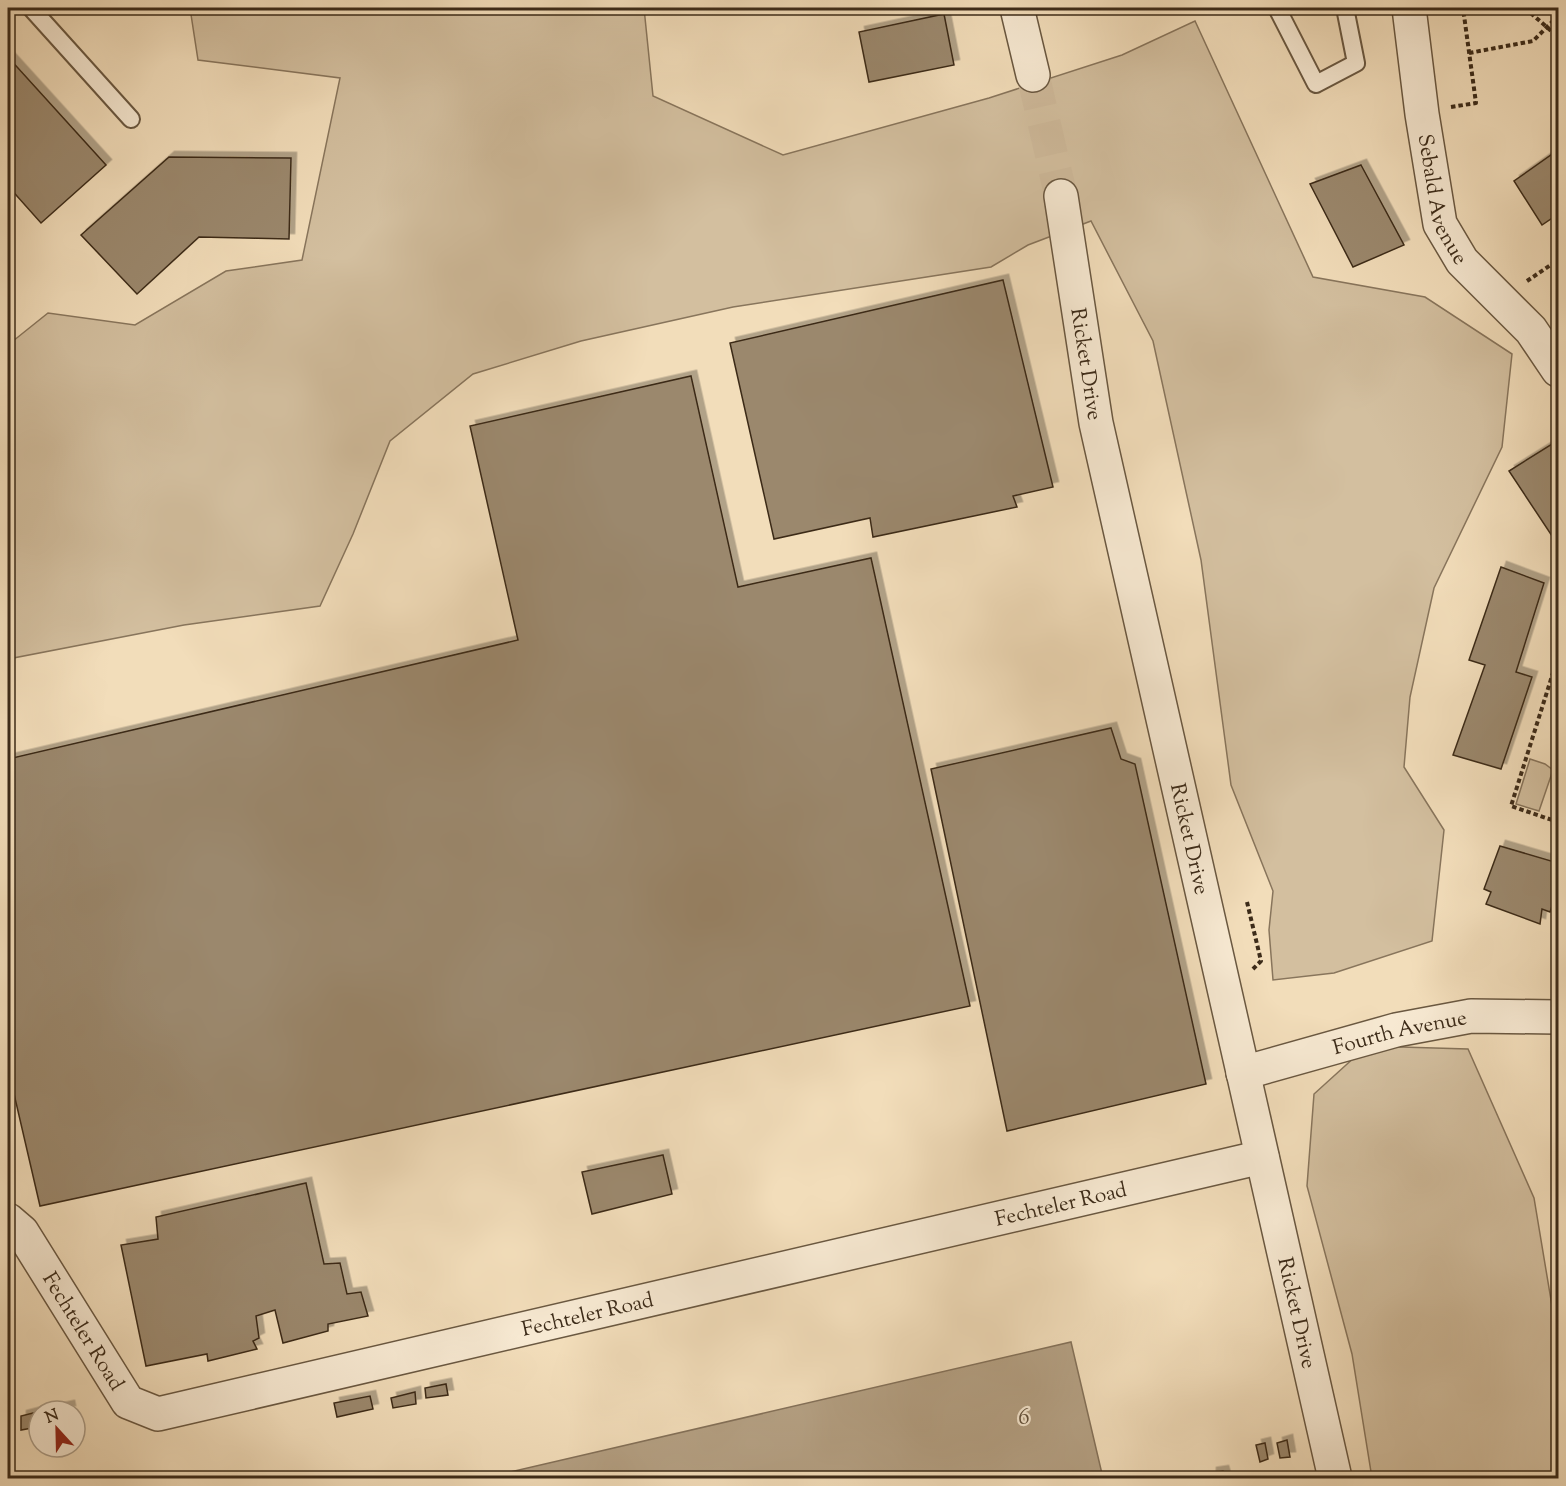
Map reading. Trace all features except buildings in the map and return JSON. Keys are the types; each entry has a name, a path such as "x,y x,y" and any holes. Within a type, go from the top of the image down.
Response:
{"street":[{"path":"1017,8 1033,75"},
{"name":"Sebald Avenue","path":"1409,8 1422,114 1440,224 1462,261 1531,330 1555,359"},
{"name":"Ricket Drive","path":"1061,196 1096,423 1335,1479"},
{"name":"Fourth Avenue","path":"1243,1073 1396,1030 1471,1016 1558,1017"},
{"name":"Fechteler Road","path":"8,1220 22,1232 128,1402 158,1414 1262,1157"}],"lane":[{"path":"31,8 130,119"},
{"path":"1277,8 1316,84 1356,63 1345,8"}],"path":[{"path":"1448,108 1476,103 1463,8"},
{"path":"1525,8 1558,37"},
{"path":"1469,53 1533,41 1558,15"},
{"path":"1558,657 1511,806 1558,822"},
{"path":"1247,902 1261,961 1249,973"}],"shaded area":[{"path":"190,8 644,8 653,96 783,155 989,98 1122,55 1195,21 1313,277 1425,297 1512,354 1502,447 1434,588 1410,697 1404,767 1444,830 1432,941 1334,973 1273,980 1269,930 1273,891 1231,785 1201,560 1153,341 1091,221 1028,245 991,267 733,307 581,341 473,374 390,441 353,534 320,606 184,625 8,659 8,345 48,313 135,325 226,271 302,260 340,78 198,60"},
{"path":"1530,759 1545,764 1553,770 1539,811 1516,804"},
{"path":"1367,1046 1468,1049 1534,1198 1558,1342 1558,1478 1372,1478 1352,1354 1307,1186 1314,1094"}],"water":[{"name":"6","path":"1071,1342 1103,1478 484,1478"}],"tunnel":[{"path":"1033,75 1061,196"}]}
